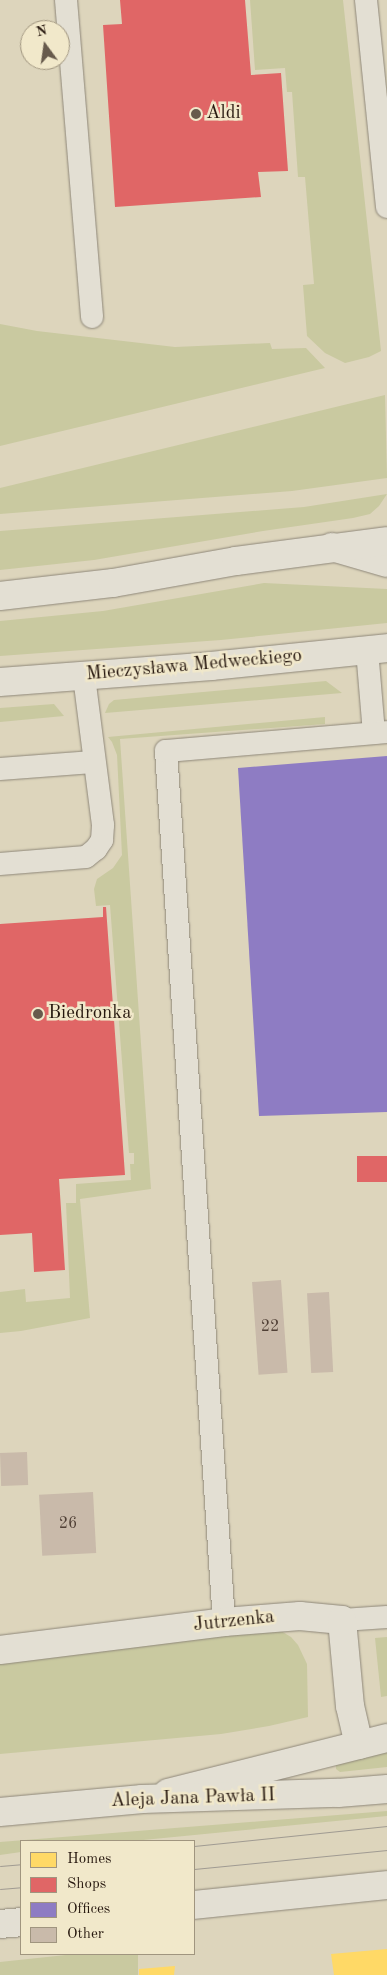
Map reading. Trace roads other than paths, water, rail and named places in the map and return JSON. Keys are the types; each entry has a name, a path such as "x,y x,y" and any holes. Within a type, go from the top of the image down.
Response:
{"street":[{"path":"0,596 113,583 236,561 387,541"},
{"path":"332,548 387,563"},
{"name":"Mieczysława Medweckiego","path":"0,682 377,649"},
{"name":"Jutrzenka","path":"0,1650 224,1622 300,1616 342,1620"},
{"path":"342,1620 350,1706 359,1745"},
{"path":"142,1799 387,1738"},
{"name":"Aleja Jana Pawła II","path":"0,1812 142,1799 338,1793 387,1788"},
{"path":"195,1905 387,1885"},
{"path":"0,1924 20,1922"}],"lane":[{"path":"66,0 92,317"},
{"path":"366,0 378,22 387,207"},
{"path":"224,1622 166,751 381,732 377,649"},
{"path":"0,864 86,858 102,840 103,825 93,762 84,676"},
{"path":"0,769 93,762"},
{"path":"342,1620 387,1617"}],"tram line":[{"path":"195,1846 387,1826"},
{"path":"195,1869 387,1850"},
{"path":"0,1866 20,1864"},
{"path":"0,1889 20,1887"}],"place":[{"name":"Aldi","path":"196,114"},
{"name":"Biedronka","path":"38,1014"}]}
